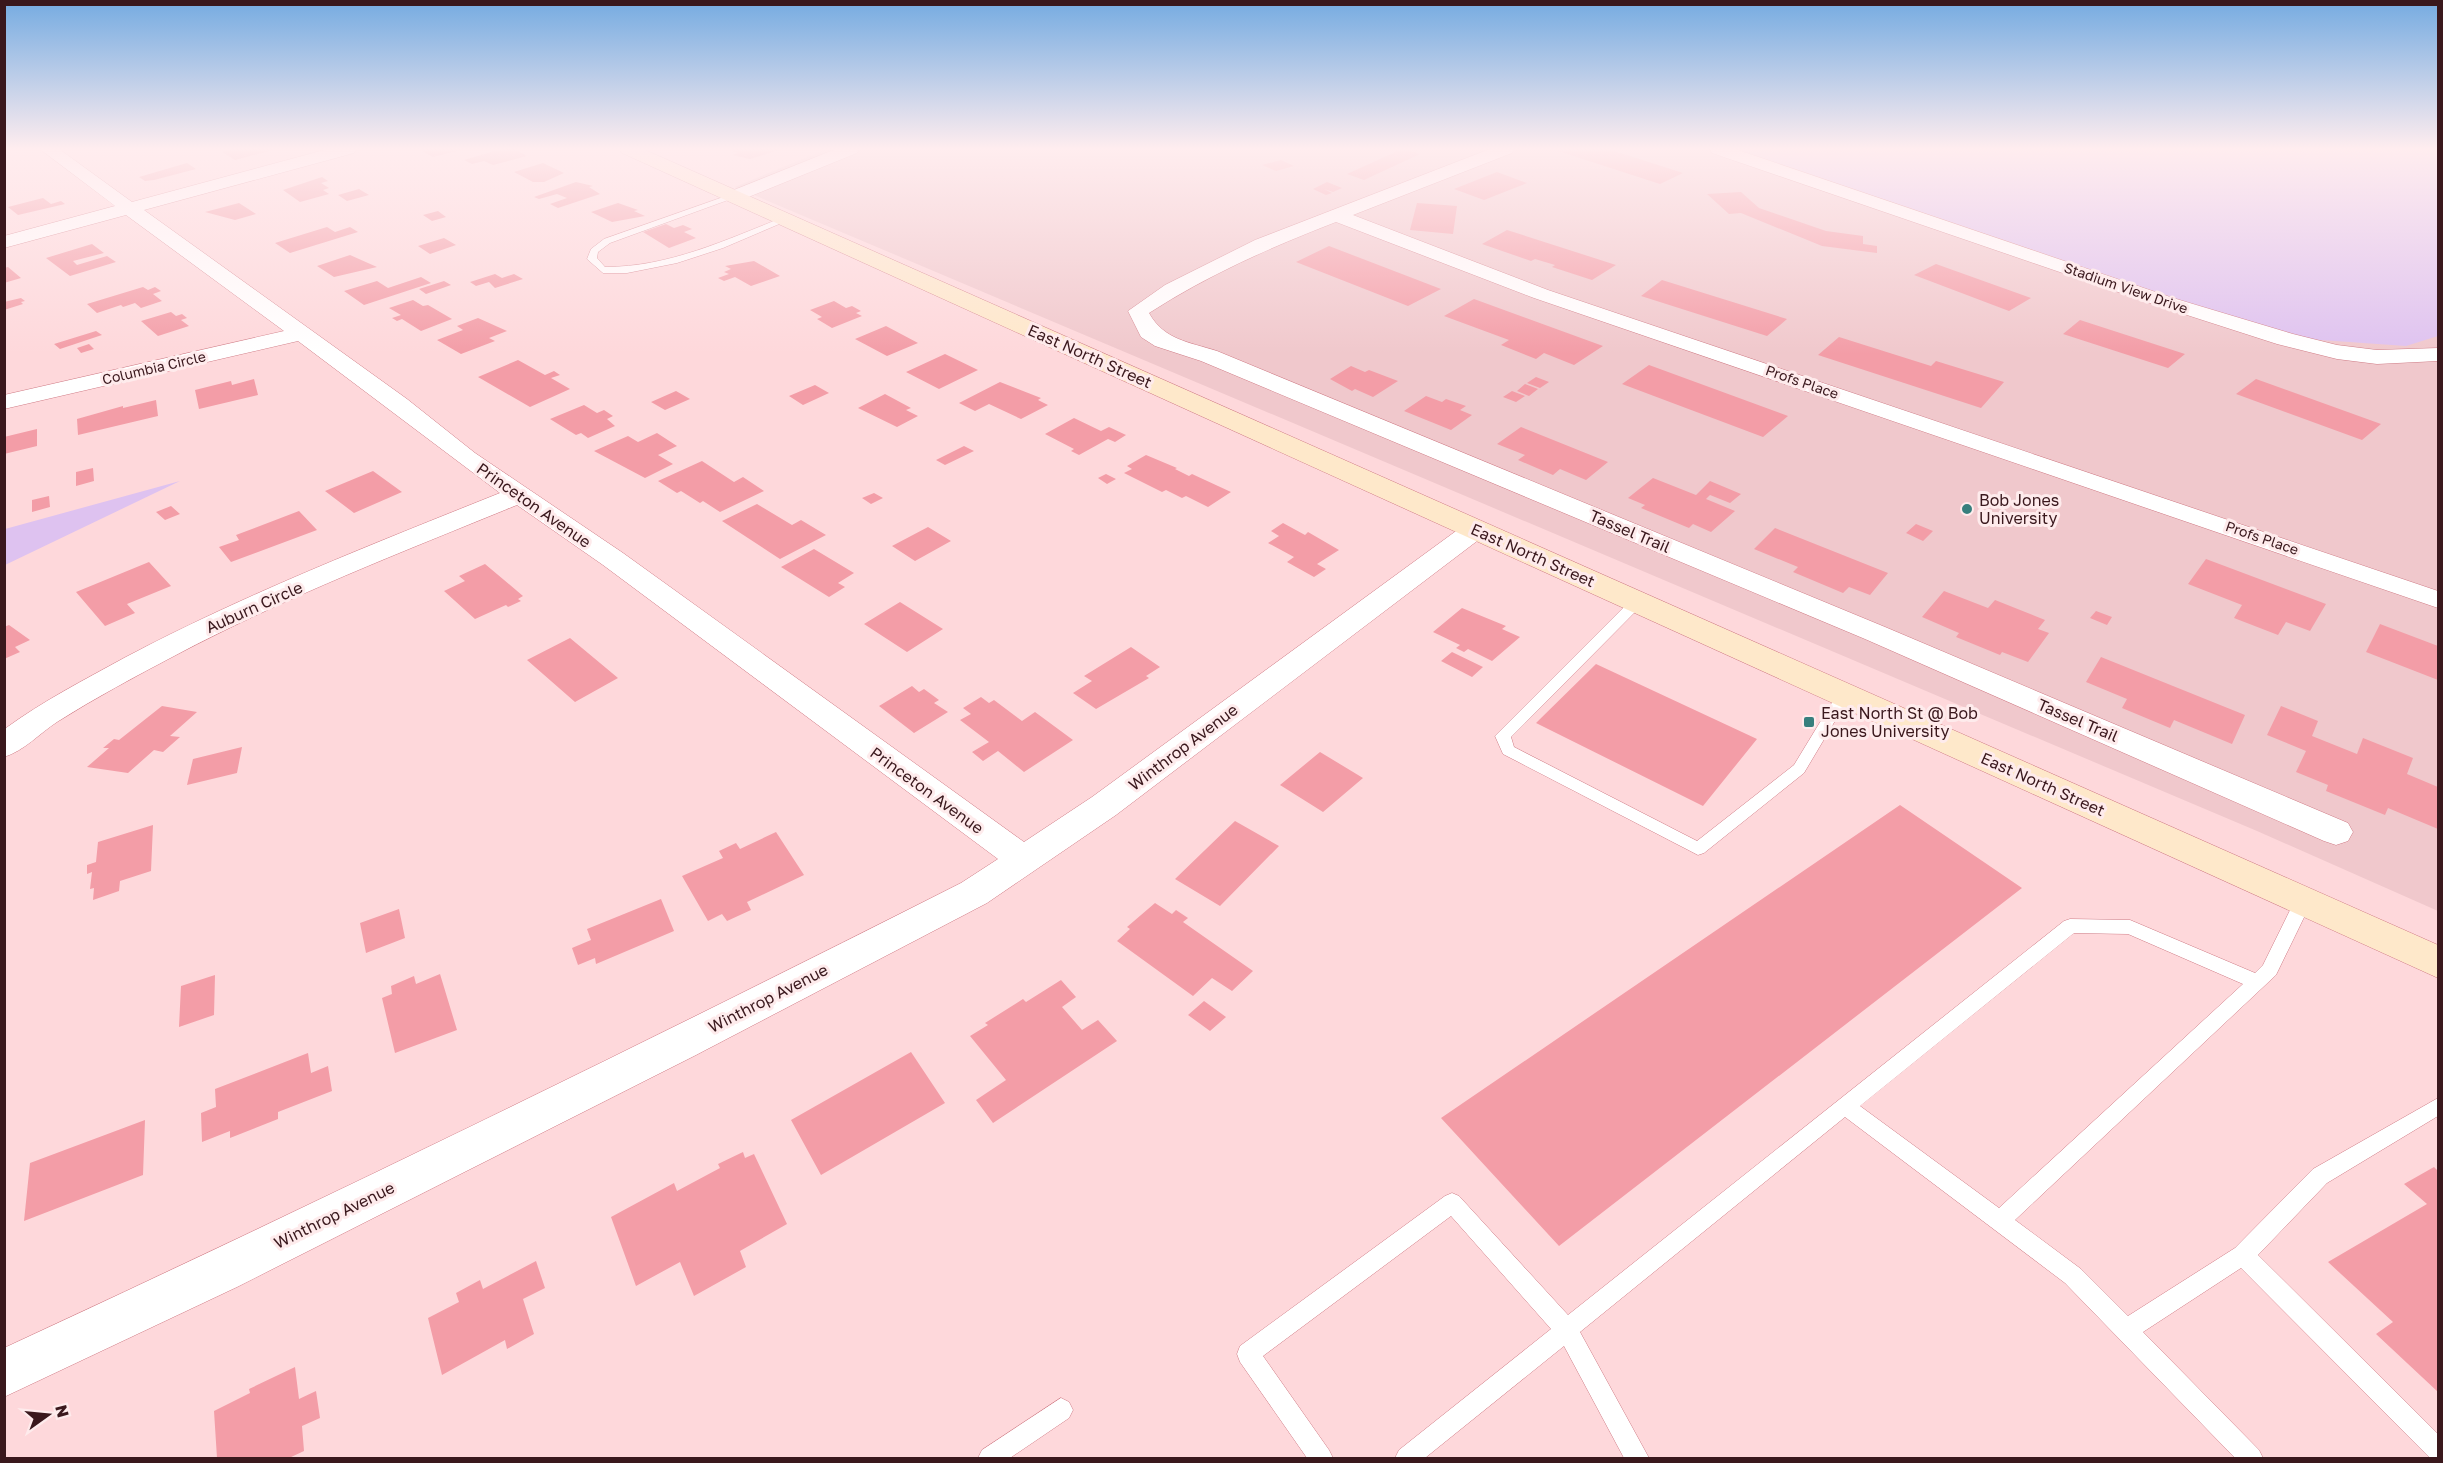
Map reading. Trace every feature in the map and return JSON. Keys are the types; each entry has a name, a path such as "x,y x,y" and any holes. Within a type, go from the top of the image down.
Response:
{"main road":[{"name":"East North Street","path":"783,217 2439,962"}],"street":[{"path":"4,242 93,217"},
{"name":"Princeton Avenue","path":"144,217 303,333 518,495 613,559 1022,859"},
{"name":"Tassel Trail","path":"1335,217 1262,244 1172,289 1138,311 1149,332 1163,341 1209,356 1875,633 2336,832"},
{"name":"Profs Place","path":"1341,217 1541,294 2439,600"},
{"name":"Stadium View Drive","path":"1918,217 2166,302 2285,339 2337,352 2377,357 2439,355"},
{"name":"Columbia Circle","path":"4,402 303,333"},
{"name":"Auburn Circle","path":"4,746 28,725 149,657 217,623 358,560 518,495"},
{"name":"Winthrop Avenue","path":"4,1373 222,1271 682,1043 975,893 1022,859 1104,806 1476,530"}],"lane":[{"path":"674,217 607,241 594,250 592,259 603,270 627,271 658,267 787,219"},
{"path":"1636,602 1503,736 1508,750 1698,849 1799,769 1844,694"},
{"path":"2000,1221 2270,970 2303,901"},
{"path":"1407,1458 2070,926 2130,927 2257,982"},
{"path":"1845,1106 2073,1276 2251,1458"},
{"path":"2126,1330 2242,1255 2320,1176 2439,1106"},
{"path":"1321,1458 1248,1354 1452,1203 1567,1330 1637,1458"},
{"path":"2242,1255 2439,1450"},
{"path":"990,1458 1061,1410"}],"shaded area":[{"name":"Bob Jones University","path":"807,217 2438,217 2438,911 2257,831"},
{"path":"1937,217 2438,217 2438,336 2406,346 2292,338"},
{"path":"180,481 5,565 5,529"}],"building":[{"path":"225,217 245,217 235,220"},
{"path":"426,217 445,217 432,221"},
{"path":"602,217 638,217 612,222"},
{"path":"1413,217 1455,217 1453,234 1410,230"},
{"path":"1751,217 1786,217 1826,231 1863,236 1863,244 1877,246 1877,253 1822,246"},
{"path":"666,224 674,228 683,225 692,229 684,232 696,238 669,248 643,232"},
{"path":"327,227 335,232 350,227 358,232 290,253 275,243"},
{"path":"1507,230 1616,265 1592,280 1552,267 1555,265 1535,259 1531,261 1482,244"},
{"path":"444,238 456,245 430,254 418,246"},
{"path":"92,244 104,253 73,261 77,265 107,256 116,262 70,276 46,258"},
{"path":"1329,246 1441,289 1408,306 1296,262"},
{"path":"350,255 377,267 334,277 317,266"},
{"path":"754,261 780,276 751,286 735,277 724,281 718,278 729,274 724,272 731,269 725,266"},
{"path":"1936,264 2031,298 2009,311 1914,275"},
{"path":"8,267 21,278 4,283 4,268"},
{"path":"495,274 502,278 514,274 523,279 495,288 489,282 476,286 470,282"},
{"path":"421,277 431,283 364,305 344,291 377,281 388,288"},
{"path":"1662,280 1787,319 1767,336 1641,296"},
{"path":"444,281 451,285 426,294 419,289"},
{"path":"143,287 148,290 155,287 161,291 153,294 162,301 141,308 135,303 123,307 121,305 97,313 87,304"},
{"path":"21,298 25,301 21,302 23,304 4,310 4,302"},
{"path":"1474,299 1603,346 1574,365 1544,353 1536,359 1501,345 1509,340 1444,316"},
{"path":"413,300 423,306 428,305 452,319 421,331 402,319 397,321 392,318 401,315 389,308"},
{"path":"834,301 846,308 852,306 861,311 856,313 862,316 832,328 817,319 822,317 810,310"},
{"path":"171,312 176,316 182,314 187,318 181,320 189,326 158,336 141,321"},
{"path":"478,318 507,331 489,338 495,341 461,354 437,340 463,330 457,326"},
{"path":"2080,320 2185,354 2168,368 2063,334"},
{"path":"886,326 918,343 887,356 855,339"},
{"path":"96,331 102,335 60,349 54,344"},
{"path":"1839,337 1931,366 1936,361 2004,382 1981,408 1818,355"},
{"path":"89,344 94,349 81,353 77,348"},
{"path":"945,354 978,370 939,389 906,372"},
{"path":"518,360 545,375 554,371 560,375 551,378 570,389 530,407 478,377"},
{"path":"1649,365 1788,416 1763,437 1622,384"},
{"path":"1351,366 1398,381 1373,397 1355,389 1352,391 1330,379"},
{"path":"1536,377 1549,382 1540,388 1527,383"},
{"path":"254,379 258,395 199,409 195,390 231,381 232,385"},
{"path":"2256,379 2381,424 2362,440 2236,394"},
{"path":"1000,382 1041,398 1038,400 1048,405 1021,419 989,404 975,411 959,403"},
{"path":"1525,384 1538,389 1529,396 1517,391"},
{"path":"815,385 829,393 803,405 789,396"},
{"path":"676,391 690,399 665,410 651,402"},
{"path":"1512,391 1525,396 1516,402 1503,397"},
{"path":"885,394 911,408 906,410 918,416 897,427 858,408"},
{"path":"1426,396 1442,402 1446,399 1466,406 1460,410 1472,415 1451,430 1404,411"},
{"path":"156,400 158,416 78,435 77,419 123,406 123,408"},
{"path":"584,405 597,413 604,410 613,416 607,419 615,426 588,438 581,433 576,435 550,419"},
{"path":"1074,418 1101,431 1109,427 1126,435 1115,442 1108,439 1079,455 1071,451 1074,449 1045,434"},
{"path":"1521,427 1608,462 1586,480 1560,469 1553,475 1518,460 1525,455 1497,444"},
{"path":"37,429 37,446 4,454 4,437"},
{"path":"657,433 677,446 658,455 673,464 645,478 594,451 628,436 638,442"},
{"path":"964,446 974,451 945,465 936,460"},
{"path":"1146,455 1177,468 1175,469 1189,476 1192,474 1231,492 1208,507 1186,496 1182,498 1166,490 1162,492 1124,473 1132,469 1127,466"},
{"path":"702,461 734,482 743,477 764,491 720,512 681,491 677,493 658,481"},
{"path":"93,468 94,481 76,486 76,472"},
{"path":"373,471 402,492 354,513 325,491"},
{"path":"1106,474 1116,479 1107,484 1098,478"},
{"path":"1653,478 1696,495 1710,481 1741,494 1730,503 1710,495 1706,499 1735,511 1711,532 1693,524 1689,528 1641,508 1645,505 1628,498"},
{"path":"874,493 883,498 871,504 862,498"},
{"path":"49,496 50,507 32,512 32,500"},
{"path":"757,504 792,525 801,520 826,535 780,559 722,521"},
{"path":"171,506 180,514 165,520 156,512"},
{"path":"299,511 317,530 231,562 219,547 239,540 236,535"},
{"path":"1283,523 1305,535 1308,532 1339,550 1317,564 1326,569 1314,577 1287,562 1294,557 1268,543 1279,536 1271,531"},
{"path":"1916,524 1933,531 1923,541 1906,533"},
{"path":"928,527 951,541 915,561 892,546"},
{"path":"1775,528 1888,573 1870,595 1849,587 1843,593 1793,572 1798,567 1754,549"},
{"path":"814,549 854,573 838,583 845,587 829,597 781,567"},
{"path":"2206,559 2326,604 2310,631 2286,622 2278,635 2234,618 2242,605 2188,584"},
{"path":"149,562 171,586 127,604 135,613 105,626 76,592"},
{"path":"485,564 523,596 518,599 521,601 475,619 444,591 465,581 459,576"},
{"path":"1944,591 1988,608 1995,600 2045,620 2038,629 2049,633 2028,662 2002,652 2000,655 1956,637 1959,633 1922,617"},
{"path":"900,602 943,629 907,652 864,624"},
{"path":"1462,608 1506,626 1502,629 1520,637 1492,661 1468,649 1464,652 1456,648 1460,645 1433,632"},
{"path":"2096,611 2112,617 2107,625 2090,618"},
{"path":"2380,624 2438,646 2438,680 2366,652"},
{"path":"9,625 30,640 15,647 20,652 4,659 4,627"},
{"path":"570,638 618,678 575,702 527,660"},
{"path":"1131,647 1160,667 1146,676 1149,678 1096,709 1073,693 1092,681 1084,676"},
{"path":"1452,652 1483,667 1472,677 1441,661"},
{"path":"2101,657 2245,715 2232,744 2174,720 2170,728 2122,708 2127,699 2086,682"},
{"path":"1596,664 1757,739 1703,806 1536,723"},
{"path":"912,686 919,692 924,689 939,700 934,703 948,712 914,733 879,706"},
{"path":"981,697 989,703 994,700 1022,721 1035,712 1073,740 1024,772 998,751 983,761 972,752 989,742 960,720 971,714 963,708"},
{"path":"162,706 197,712 170,736 180,737 163,752 154,750 128,773 87,767 109,748 103,748 114,739 119,740"},
{"path":"2281,706 2318,721 2312,736 2357,754 2363,738 2413,758 2407,774 2438,787 2438,829 2388,808 2385,815 2326,791 2328,785 2296,772 2306,751 2267,735"},
{"path":"242,747 237,773 187,785 193,759"},
{"path":"1320,752 1363,778 1323,812 1280,785"},
{"path":"1900,805 2022,888 1559,1246 1441,1118"},
{"path":"1235,821 1279,846 1220,906 1175,879"},
{"path":"153,825 151,871 120,881 119,891 93,900 94,888 90,889 92,872 87,874 87,865 96,862 98,842"},
{"path":"776,832 804,875 747,902 751,910 727,921 722,914 708,921 682,876 723,858 719,851 736,843 740,849"},
{"path":"661,899 674,931 596,964 595,958 578,965 572,948 591,940 587,929"},
{"path":"1155,903 1172,914 1176,910 1188,918 1183,922 1253,971 1232,991 1212,978 1193,996 1117,941 1130,929 1127,927"},
{"path":"399,909 405,938 366,953 360,923"},
{"path":"440,974 457,1030 395,1053 382,998 392,994 391,986 414,976 416,984"},
{"path":"215,975 214,1015 179,1027 181,986"},
{"path":"1061,980 1076,997 1062,1007 1082,1030 1098,1020 1117,1041 993,1123 976,1100 1006,1080 970,1036 988,1025 985,1023 1023,999 1026,1002"},
{"path":"1204,1001 1226,1017 1210,1031 1188,1015"},
{"path":"911,1052 945,1103 821,1175 791,1120"},
{"path":"308,1053 311,1073 328,1066 332,1091 278,1112 278,1119 230,1138 230,1131 202,1142 201,1113 216,1107 215,1089"},
{"path":"145,1120 143,1175 24,1221 30,1163"},
{"path":"743,1152 745,1158 754,1154 787,1224 740,1251 746,1267 694,1296 680,1262 636,1286 611,1217 674,1183 677,1191 720,1168 718,1164"},
{"path":"2434,1167 2438,1171 2438,1392 2376,1334 2393,1322 2328,1262 2427,1204 2404,1184"},
{"path":"536,1261 545,1288 523,1299 534,1334 507,1349 505,1340 442,1375 428,1318 459,1302 456,1293 480,1280 483,1289"},
{"path":"295,1367 299,1399 316,1391 320,1418 302,1426 304,1451 289,1458 217,1458 214,1411 250,1393 249,1389"}],"place":[{"name":"Bob Jones University","path":"1967,509"},
{"name":"East North St @ Bob Jones University","path":"1809,722"}]}
